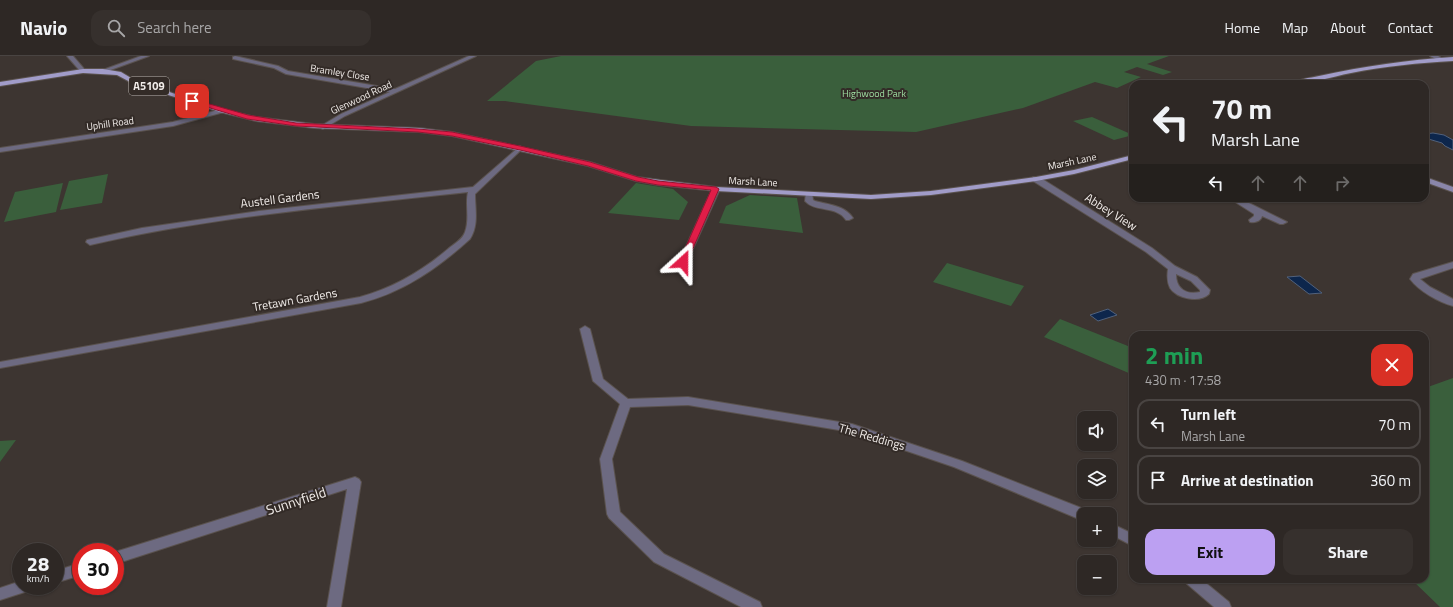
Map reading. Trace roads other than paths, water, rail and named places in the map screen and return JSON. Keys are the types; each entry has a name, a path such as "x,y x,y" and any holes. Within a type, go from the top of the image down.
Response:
{"main road":[{"path":"1312,80 1407,63 1453,59"},
{"name":"Marsh Lane","path":"0,84 84,71 119,73 134,82 222,110 256,119 323,127 425,131 452,134 590,164 643,180 681,186 716,189 894,197 1036,179 1074,172 1129,158"},
{"path":"1429,181 1453,190"}],"street":[{"path":"70,56 84,71"},
{"path":"103,71 146,56"},
{"name":"Glenwood Road","path":"323,127 343,115 472,56"},
{"path":"1433,56 1442,60"},
{"name":"Bramley Close","path":"234,58 276,66 286,72 397,91"},
{"name":"Uphill Road","path":"0,150 173,124 222,110"},
{"path":"475,189 520,148"},
{"name":"Abbey View","path":"1036,179 1149,250 1172,268"},
{"name":"Austell Gardens","path":"90,242 142,230 244,216 475,189"},
{"name":"Tretawn Gardens","path":"0,365 380,296 399,287 429,269 467,237 471,231 472,222 471,193 475,189"},
{"path":"683,262 716,189"},
{"path":"809,194 809,201 812,203 846,213 849,218"},
{"path":"1241,202 1283,222"},
{"path":"1252,208 1258,213 1258,217 1253,220"},
{"path":"1453,265 1416,276 1415,279 1422,286 1453,303"},
{"path":"585,329 598,381 626,403 606,459 614,514 659,558 755,607"},
{"name":"The Reddings","path":"626,403 688,402 852,428 958,464 1077,512"},
{"name":"Sunnyfield","path":"124,555 355,482 334,607"},
{"path":"1117,532 1129,539"},
{"path":"1196,583 1224,607"},
{"path":"0,594 12,590"}],"water":[{"path":"1429,134 1444,135 1453,140 1453,150 1442,143 1429,139"},
{"path":"1300,276 1322,293 1309,294 1287,277"},
{"path":"1108,309 1117,315 1098,321 1090,315"}],"park label":[{"name":"Highwood Park","path":"874,93"}]}
